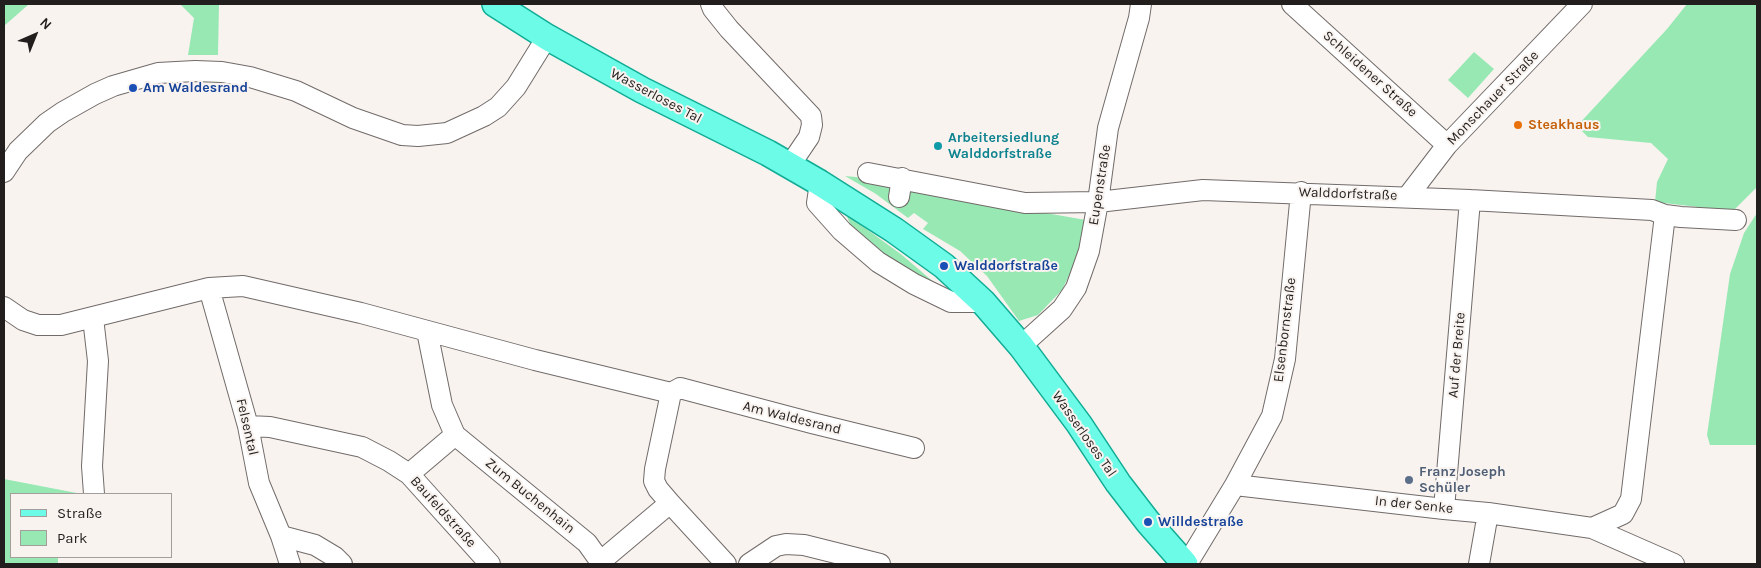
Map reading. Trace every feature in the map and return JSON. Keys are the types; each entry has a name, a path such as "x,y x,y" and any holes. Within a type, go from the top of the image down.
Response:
{"main road":[{"name":"Wasserloses Tal","path":"495,4 548,37 642,90 790,165 894,230 944,266 983,302 1021,346 1079,424 1118,483 1148,522 1186,564"}],"street":[{"path":"710,4 729,29 811,116 812,125 809,138 790,165"},
{"name":"Eupenstraße","path":"1021,346 1062,309 1076,288 1089,251 1108,128 1139,18 1141,4"},
{"name":"Schleidener Straße","path":"1292,4 1447,145"},
{"name":"Monschauer Straße","path":"1408,196 1447,145 1582,4"},
{"path":"4,172 18,151 47,123 63,112 113,86 158,74 195,71 222,72 250,77 296,91 353,118 402,135 418,136 447,133 498,106 516,87 548,37"},
{"name":"Walddorfstraße","path":"868,173 901,188 1025,203 1098,202 1203,190 1301,192 1652,210 1665,216 1736,220"},
{"path":"820,183 817,203 842,231 878,262 914,284 951,302 983,302"},
{"name":"Elsenbornstraße","path":"1186,564 1236,485 1272,416 1285,359 1301,192"},
{"name":"Auf der Breite","path":"1444,509 1470,200"},
{"path":"1592,528 1623,514 1631,499 1665,216"},
{"name":"Am Waldesrand","path":"4,307 23,320 38,325 61,325 209,288 243,286 361,313 671,394 680,388 812,424 914,448"},
{"name":"Felsental","path":"209,288 248,426 259,483 290,564"},
{"path":"93,318 98,361 92,466 94,493"},
{"path":"409,474 455,436 442,405 427,331"},
{"path":"671,394 654,469 654,481 670,504 726,564"},
{"name":"Baufeldstraße","path":"248,426 270,427 362,448 389,461 409,474 490,564"},
{"name":"Zum Buchenhain","path":"455,436 587,543 601,563 670,504"},
{"name":"In der Senke","path":"1236,485 1488,513 1592,528 1674,564"},
{"path":"1479,564 1488,513"},
{"path":"280,536 315,545 335,557 342,564"},
{"path":"750,564 776,546 786,544 804,546 880,564"}],"green space":[{"path":"4,4 34,4 28,5 4,26"},
{"path":"180,4 219,4 218,55 188,55 194,18"},
{"path":"1687,4 1757,4 1757,187 1733,211 1655,202 1657,182 1668,159 1651,143 1588,137 1577,126 1667,29"},
{"path":"1474,52 1494,69 1468,98 1448,80"},
{"path":"845,176 888,180 893,199 907,189 1086,220 1082,249 1062,290 1038,315 1019,321 987,276 960,251 923,229 928,223 914,213 908,218 876,194"},
{"path":"1757,213 1757,445 1710,445 1707,435 1730,274 1744,233"},
{"path":"846,214 902,255 943,290 900,265 852,229"},
{"path":"4,479 77,493 10,493 10,558 58,558 58,564 4,564"}],"place":[{"name":"Am Waldesrand","path":"133,88"},
{"name":"Steakhaus","path":"1518,125"},
{"name":"Arbeitersiedlung Walddorfstraße","path":"938,146"},
{"name":"Walddorfstraße","path":"944,266"},
{"name":"Franz Joseph Schüler","path":"1409,480"},
{"name":"Willdestraße","path":"1148,522"}]}
